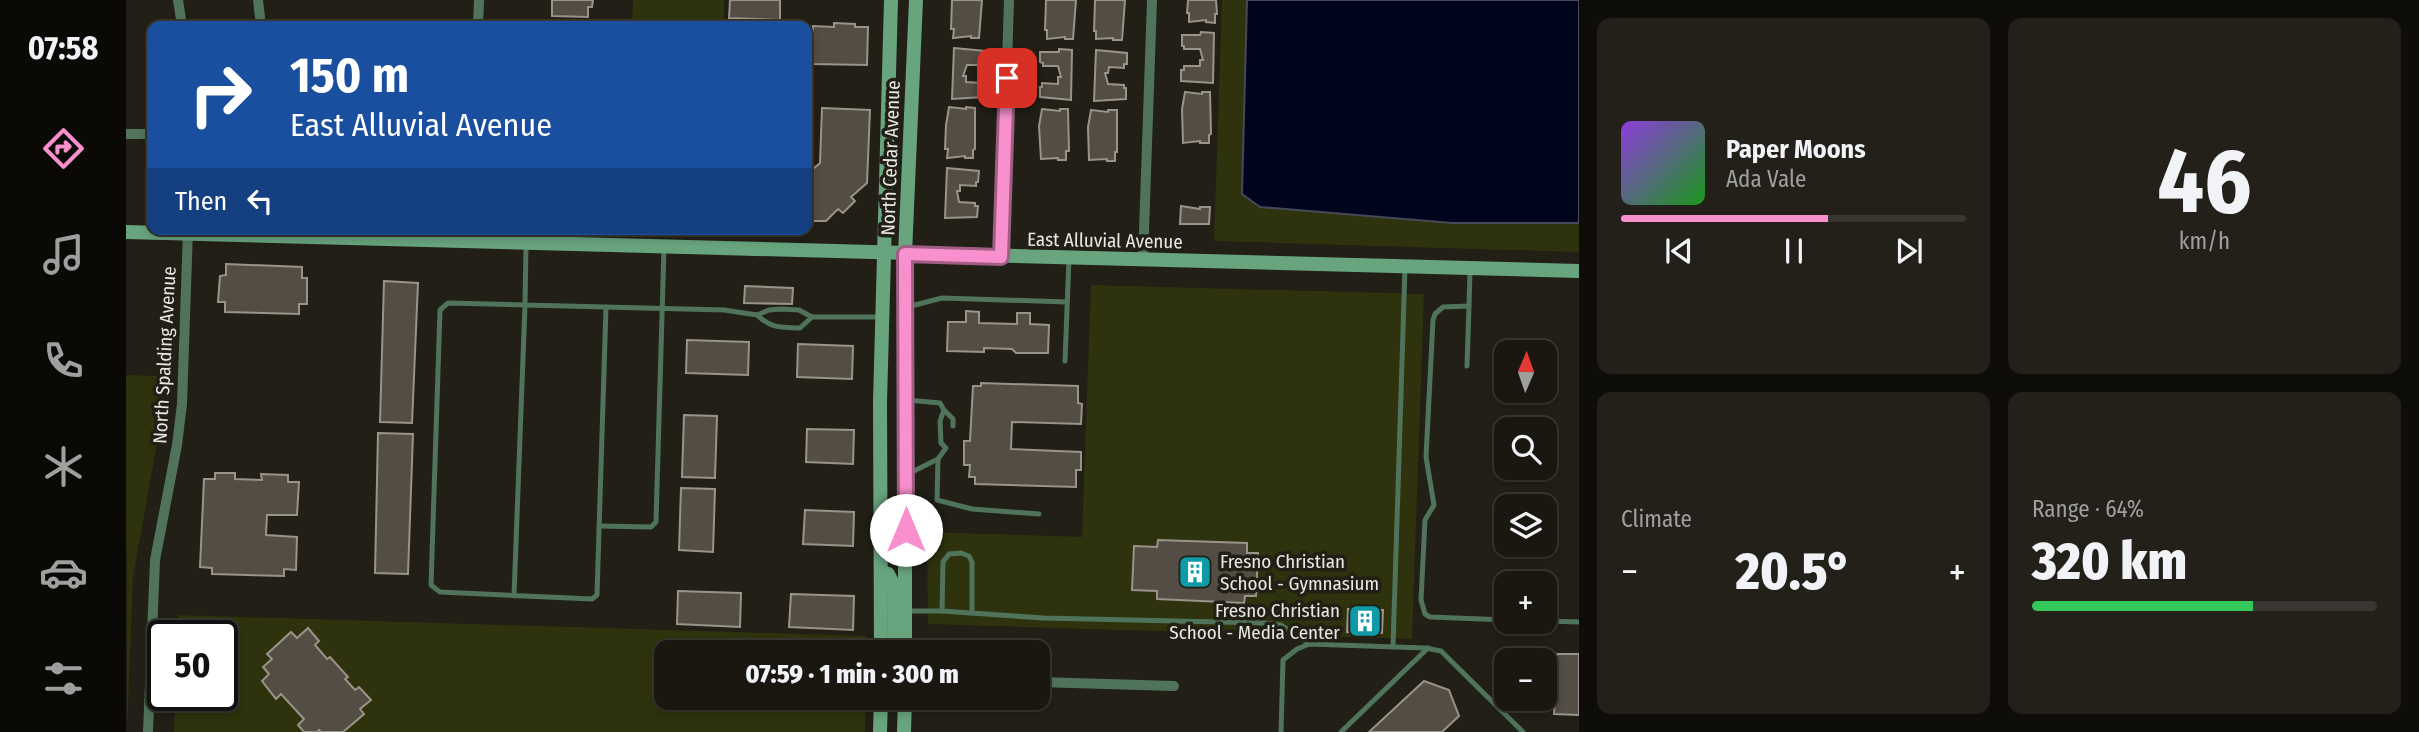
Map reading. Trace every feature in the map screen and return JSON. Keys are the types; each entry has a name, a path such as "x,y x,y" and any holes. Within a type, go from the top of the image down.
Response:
{"main road":[{"name":"North Cedar Avenue","path":"881,640 881,317 891,0"},
{"name":"North Cedar Avenue","path":"905,640 905,254 916,0"},
{"name":"East Alluvial Avenue","path":"126,232 147,232"},
{"name":"East Alluvial Avenue","path":"437,235 527,242 883,254 1579,271"},
{"path":"882,572 888,574 894,586 895,640"},
{"path":"880,732 881,710"},
{"path":"904,732 905,710"}],"street":[{"path":"178,0 181,21"},
{"path":"258,0 260,21"},
{"path":"478,21 479,0"},
{"path":"1001,257 1009,0"},
{"path":"1143,260 1152,0"},
{"path":"126,134 147,134"},
{"name":"North Spalding Avenue","path":"148,732 155,560 180,424 188,235"},
{"path":"1050,682 1174,686"}],"lane":[{"path":"513,596 527,242"},
{"path":"599,526 651,527 656,522 664,247"},
{"path":"1065,360 1069,258"},
{"path":"1393,647 1405,267"},
{"path":"1467,366 1470,268"},
{"path":"905,307 942,298 1067,302"},
{"path":"606,307 597,595 592,599 440,592 431,585 440,310 448,303 606,307 663,309 724,310 757,315 781,309 799,310 812,317 881,317"},
{"path":"1469,306 1443,307 1433,320 1426,457 1434,505 1425,520 1421,600 1425,614 1430,617 1494,619"},
{"path":"757,315 767,325 800,328 812,317"},
{"path":"905,400 940,403 953,419 953,426"},
{"path":"944,410 940,421 941,443 946,448"},
{"path":"905,476 938,459 953,441"},
{"path":"938,459 937,500 972,509 1039,514"},
{"path":"942,611 943,562 949,554 961,553 969,556 972,562 972,613"},
{"path":"906,611 1043,618 1264,623 1281,625 1309,644"},
{"path":"1557,621 1579,622"},
{"path":"1281,732 1283,660 1309,644 1428,648 1441,651 1523,732"},
{"path":"1341,732 1428,648"}],"green space":[{"path":"633,0 724,0 724,21 632,21"},
{"path":"1222,0 1579,0 1579,252 1214,241"},
{"path":"1091,285 1424,294 1412,639 928,624 927,532 1082,537"},
{"path":"126,375 162,376 158,438 133,577 127,732"},
{"path":"178,615 866,636 866,640 654,640 654,710 866,710 865,732 174,732 175,711 238,711 238,620 178,620"}],"water":[{"path":"1247,0 1579,0 1579,223 1452,223 1260,207 1242,194"}],"building":[{"path":"552,0 593,0 592,7 588,7 588,17 552,16"},
{"path":"730,0 780,0 780,20 729,18"},
{"path":"952,0 982,0 979,38 953,38"},
{"path":"1046,0 1076,0 1073,39 1047,39"},
{"path":"1095,0 1125,0 1122,40 1096,39"},
{"path":"1188,0 1216,0 1215,23 1206,20 1189,22"},
{"path":"834,23 868,27 867,65 812,64 813,26 834,27"},
{"path":"1201,32 1214,33 1213,83 1181,81 1181,70 1184,70 1184,66 1200,66 1200,60 1203,60 1200,49 1184,49 1182,35 1200,35"},
{"path":"954,48 985,51 985,62 982,65 967,65 963,76 966,76 966,82 982,83 984,97 952,99"},
{"path":"1059,49 1072,50 1071,100 1040,97 1042,83 1058,84 1058,77 1061,77 1058,66 1043,66 1040,52 1059,52"},
{"path":"1096,50 1127,53 1127,64 1124,64 1124,68 1109,67 1108,73 1105,73 1108,84 1124,85 1126,99 1094,101"},
{"path":"1185,92 1210,92 1209,143 1183,143 1182,109"},
{"path":"949,107 975,108 973,158 947,158 948,149 945,149"},
{"path":"822,108 870,110 867,183 851,197 855,201 843,213 838,209 826,221 812,221 812,170 820,163"},
{"path":"1042,109 1068,109 1069,151 1066,151 1066,160 1041,159 1039,126"},
{"path":"1091,110 1117,110 1115,161 1089,160 1088,127"},
{"path":"947,168 979,171 976,186 960,185 960,191 957,191 959,202 975,203 975,206 978,206 977,217 945,218"},
{"path":"1181,206 1200,209 1210,207 1209,224 1180,224"},
{"path":"226,264 302,267 302,278 307,278 307,304 299,304 299,314 225,312 225,302 218,302 220,276 226,275"},
{"path":"384,281 418,283 412,423 380,422"},
{"path":"745,286 793,288 792,304 744,303"},
{"path":"966,311 979,312 979,323 1017,324 1017,313 1030,313 1030,324 1049,325 1048,353 1016,353 1012,349 984,348 984,352 947,351 948,322 966,322"},
{"path":"687,340 749,342 748,375 686,373"},
{"path":"798,344 853,346 852,379 797,377"},
{"path":"981,383 1078,386 1078,403 1082,404 1081,424 1012,422 1011,449 1081,452 1081,470 1076,470 1076,487 975,484 975,477 969,477 970,465 964,465 964,441 970,441 973,386 981,386"},
{"path":"684,415 717,416 715,478 682,477"},
{"path":"807,429 854,430 853,464 806,462"},
{"path":"378,433 413,434 408,574 375,573"},
{"path":"215,473 235,473 235,479 262,480 261,474 288,475 288,482 299,482 297,515 267,515 266,535 297,537 296,570 284,569 284,576 212,574 212,568 200,567 204,479 215,479"},
{"path":"681,488 715,489 713,552 679,550"},
{"path":"805,510 854,512 853,546 803,544"},
{"name":"Fresno Christian School - Gymnasium","path":"1158,540 1247,543 1247,553 1258,553 1256,596 1245,596 1244,603 1157,599 1157,591 1132,590 1134,546 1157,547"},
{"path":"678,591 741,593 740,627 677,624"},
{"path":"791,594 854,596 853,630 789,627"},
{"name":"Fresno Christian School - Media Center","path":"1348,609 1383,610 1382,633 1347,632"},
{"path":"308,628 319,641 315,645 327,659 330,657 348,677 345,679 355,690 359,687 371,700 360,709 364,714 343,732 304,732 298,725 304,719 281,694 276,699 262,681 269,674 263,667 272,659 267,654 291,632 297,638"},
{"path":"1557,654 1579,654 1579,715 1554,714 1557,711"},
{"path":"1424,681 1449,690 1459,716 1442,732 1369,732"}],"place":[{"name":"Fresno Christian School - Gymnasium","path":"1195,572"},
{"name":"Fresno Christian School - Media Center","path":"1365,621"}],"route":[{"path":"906,530 905,254 1001,257 1007,78"}]}
